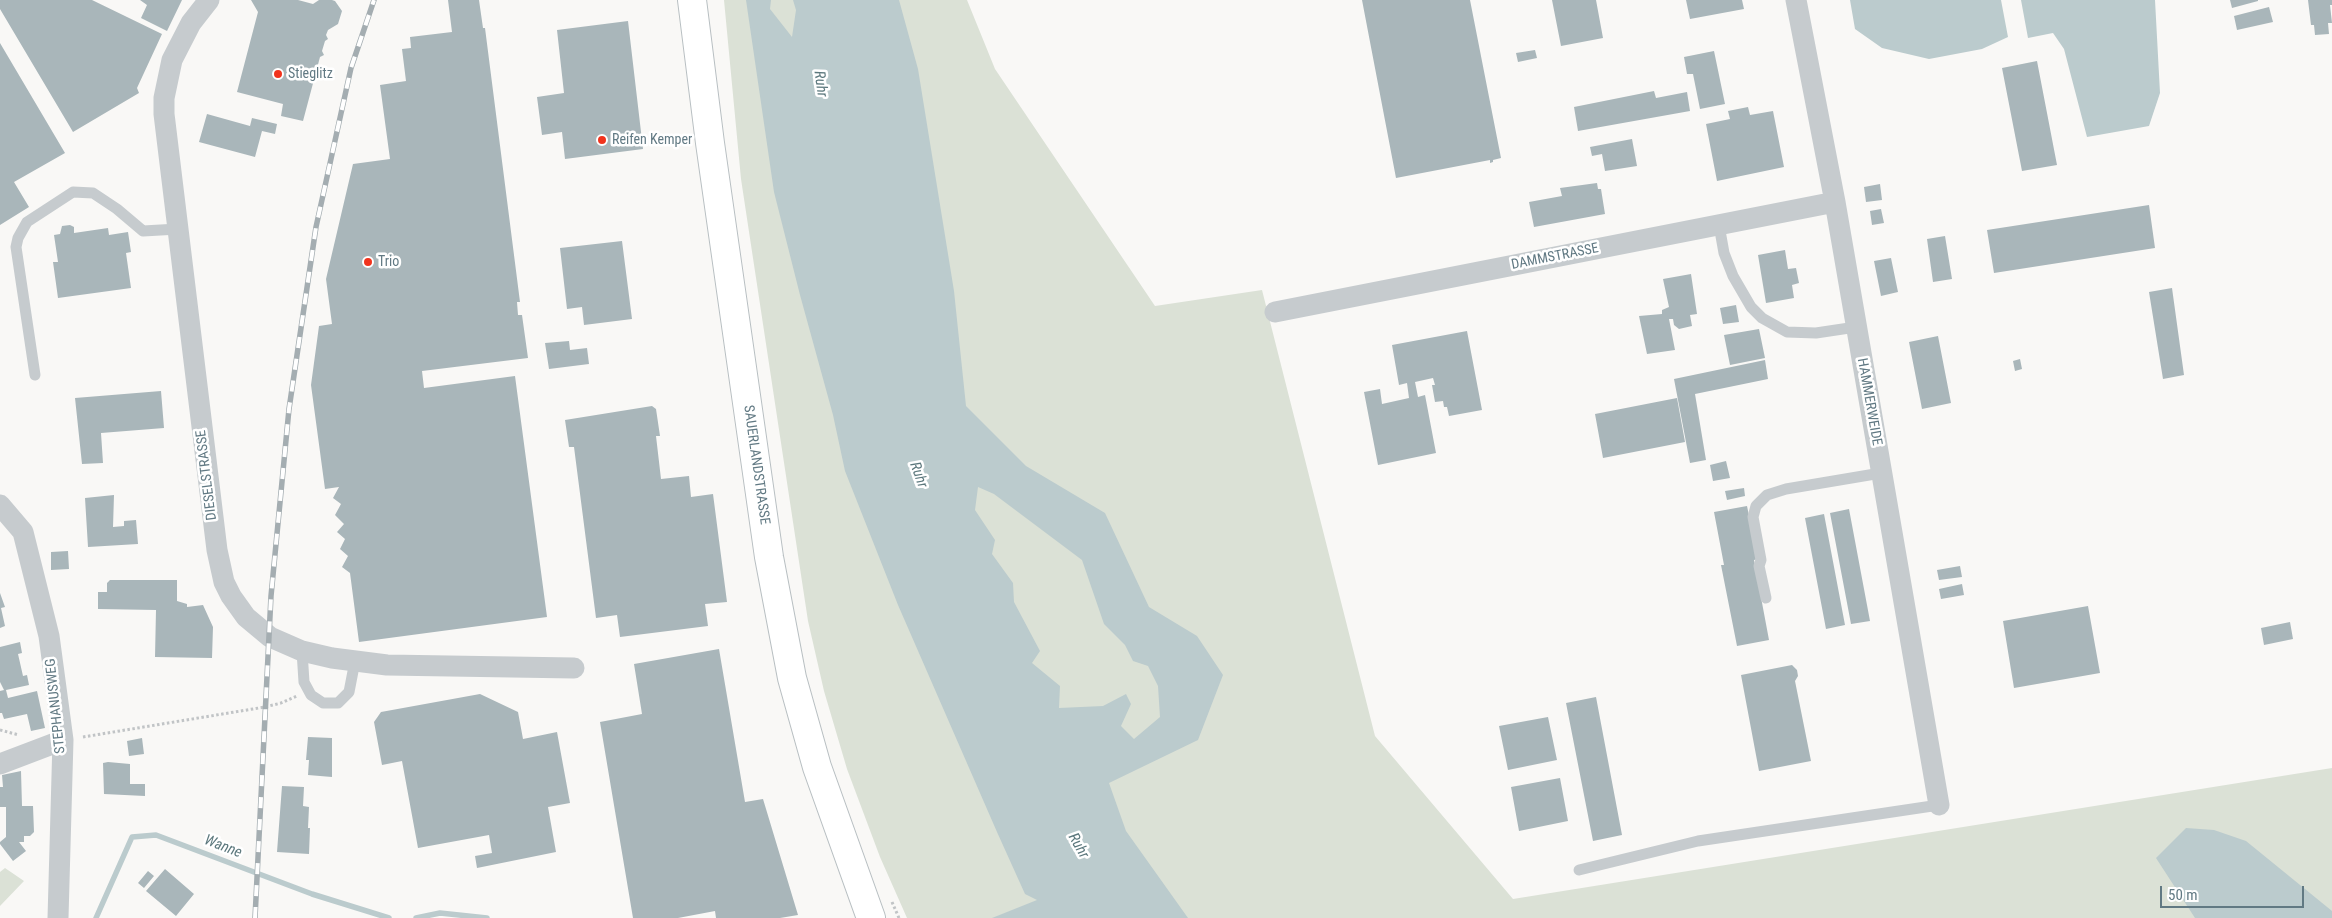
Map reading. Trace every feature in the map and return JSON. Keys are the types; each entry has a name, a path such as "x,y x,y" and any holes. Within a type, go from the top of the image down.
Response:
{"street":[{"name":"DIESELSTRASSE","path":"209,0 181,40 172,60 164,98 165,133 220,565 231,596 246,617 270,637 302,650 356,662 387,665 574,668"},
{"name":"SAUERLANDSTRASSE","path":"692,0 710,143 769,557 791,669 817,766 871,918"},
{"name":"HAMMERWEIDE","path":"1796,0 1835,202 1939,805"},
{"name":"DAMMSTRASSE","path":"1275,312 1835,202"},
{"name":"STEPHANUSWEG","path":"0,505 23,532 49,636 63,740 58,918"},
{"path":"0,764 63,740"}],"lane":[{"path":"36,376 16,247 18,238 28,222 73,192 92,194 118,209 142,231 178,229"},
{"path":"1719,225 1724,253 1733,276 1751,307 1762,318 1787,332 1816,333 1856,327"},
{"path":"1766,598 1759,566 1762,560 1753,517 1756,506 1767,495 1786,489 1881,473"},
{"path":"302,650 304,682 316,699 323,703 338,703 349,692 356,662"},
{"path":"1579,870 1698,841 1939,805"}],"path":[{"path":"63,740 281,704 309,691"}],"shaded area":[{"path":"724,0 967,0 995,69 1155,306 1262,290 1375,736 1513,899 2332,768 2332,918 907,918 880,857 847,769 824,691 808,621 741,179"},
{"path":"5,868 24,881 0,906 0,872"}],"water":[{"name":"Ruhr","path":"746,0 771,0 770,9 792,37 796,10 793,0 899,0 918,69 954,291 966,406 1026,466 1105,513 1149,607 1197,636 1223,675 1198,740 1109,783 1126,831 1188,918 992,918 1037,900 1025,894 997,832 898,605 845,471 833,415 774,192","holes":["978,487 994,494 1082,560 1104,624 1125,645 1133,661 1148,666 1158,686 1160,717 1134,739 1121,726 1131,704 1126,694 1103,706 1059,708 1060,686 1032,663 1040,651 1014,602 1013,583 992,554 995,540 975,510"]},
{"path":"1850,0 2001,0 2008,37 1982,49 1929,59 1882,48 1855,29"},
{"path":"2021,0 2155,0 2160,93 2149,126 2087,137 2064,49 2053,33 2028,38"},
{"path":"2186,828 2214,830 2246,841 2332,911 2332,918 2195,918 2156,858"}],"building":[{"path":"0,0 92,0 162,34 137,88 139,93 73,132 0,9"},
{"path":"140,0 182,0 167,31 141,18 147,5"},
{"name":"Stieglitz","path":"251,0 298,0 313,4 319,0 332,0 335,1 342,11 338,24 328,30 326,35 328,39 325,41 322,51 324,55 320,57 303,121 281,116 283,104 237,92 258,12"},
{"path":"448,0 479,0 483,28 485,28 520,302 517,302 518,315 522,315 528,358 422,371 424,388 515,376 547,617 359,642 350,573 342,567 348,556 340,549 345,539 337,532 344,524 335,515 341,504 333,498 339,487 325,489 311,385 319,326 332,324 326,279 353,164 390,159 380,85 406,81 402,49 411,48 410,37 452,32"},
{"path":"1362,0 1470,0 1501,158 1490,163 1490,160 1396,178"},
{"path":"1552,0 1596,0 1603,38 1561,46"},
{"path":"1686,0 1742,0 1744,9 1690,19"},
{"path":"2230,0 2258,0 2258,1 2232,8"},
{"path":"2308,0 2332,0 2332,5 2330,5 2332,23 2328,23 2329,34 2315,35 2314,25 2311,25"},
{"path":"2269,7 2273,22 2237,30 2234,16"},
{"path":"628,21 643,149 565,159 562,132 542,135 537,97 564,93 557,30"},
{"path":"0,43 65,153 14,182 29,207 0,225"},
{"path":"1535,50 1537,58 1518,62 1516,53"},
{"path":"1714,51 1725,104 1700,109 1693,74 1687,74 1684,57"},
{"path":"2037,61 2057,165 2022,171 2002,68"},
{"path":"1654,91 1656,98 1687,92 1690,111 1578,131 1574,107"},
{"path":"1748,107 1750,115 1773,111 1784,167 1717,181 1706,124 1730,119 1728,111"},
{"path":"207,114 250,126 252,118 277,124 275,134 262,131 255,157 199,142"},
{"path":"1632,139 1637,166 1605,171 1602,154 1592,156 1590,147"},
{"path":"1597,183 1598,189 1601,189 1605,214 1534,227 1529,202 1562,196 1560,188"},
{"path":"1880,184 1882,200 1866,202 1864,187"},
{"path":"2149,205 2155,248 1994,273 1987,230"},
{"path":"1881,209 1884,223 1872,225 1870,211"},
{"path":"70,225 74,227 74,233 108,228 109,235 128,232 131,252 126,253 131,288 58,298 53,262 58,262 54,235 60,234 62,226"},
{"path":"1945,236 1952,279 1933,282 1927,239"},
{"path":"622,241 632,319 584,325 582,307 567,309 560,248"},
{"path":"1785,250 1788,269 1796,268 1799,283 1792,285 1794,298 1766,303 1758,255"},
{"path":"1891,258 1898,292 1881,296 1874,261"},
{"path":"1691,274 1697,314 1690,315 1692,326 1679,329 1674,325 1673,319 1669,319 1675,350 1647,354 1639,316 1662,314 1662,310 1669,307 1663,279"},
{"path":"2172,288 2184,375 2163,379 2149,292"},
{"path":"1736,305 1739,322 1723,324 1720,308"},
{"path":"1759,329 1765,358 1730,365 1724,335"},
{"path":"1467,331 1482,410 1449,416 1443,401 1435,402 1432,385 1435,385 1433,378 1415,382 1418,397 1425,395 1436,453 1378,465 1364,392 1380,389 1382,404 1409,398 1407,383 1399,385 1392,345"},
{"path":"1938,336 1951,403 1922,409 1909,342"},
{"path":"569,341 570,350 587,348 589,364 549,369 545,343"},
{"path":"2020,359 2022,369 2015,371 2013,361"},
{"path":"1765,360 1768,379 1695,394 1706,460 1690,463 1674,379"},
{"path":"161,391 164,428 101,433 103,463 82,464 75,398"},
{"path":"1677,398 1685,442 1603,458 1595,414"},
{"path":"652,406 656,409 660,436 656,436 661,479 689,476 691,497 713,494 727,602 705,604 708,626 620,637 617,615 596,618 574,447 569,447 565,420"},
{"path":"1726,461 1730,478 1713,481 1710,465"},
{"path":"1744,488 1745,496 1727,500 1725,491"},
{"path":"114,495 113,527 124,526 124,521 136,520 138,544 88,547 85,498"},
{"path":"1747,506 1758,559 1754,560 1769,640 1737,646 1721,565 1724,565 1714,512"},
{"path":"1849,509 1870,621 1851,624 1830,513"},
{"path":"1824,514 1845,625 1826,629 1805,518"},
{"path":"68,551 69,569 51,570 51,552"},
{"path":"1960,566 1962,577 1939,580 1937,570"},
{"path":"110,580 177,580 177,601 187,604 187,607 203,605 213,627 212,658 155,657 156,610 98,609 98,592 107,592 107,583"},
{"path":"1962,584 1964,595 1941,599 1939,589"},
{"path":"0,593 5,607 1,608 5,626 0,628"},
{"path":"2088,606 2100,673 2014,688 2003,621"},
{"path":"2290,622 2293,639 2264,645 2261,628"},
{"path":"20,642 22,653 18,654 23,676 27,675 29,685 6,690 8,698 37,691 45,728 31,731 27,714 4,719 2,713 0,713 0,691 4,690 0,682 0,647"},
{"path":"719,649 745,802 763,799 798,915 780,918 716,918 715,911 678,918 633,918 600,722 642,714 634,664"},
{"path":"1792,665 1797,670 1798,676 1795,681 1811,761 1759,771 1741,675"},
{"path":"480,694 518,712 523,739 557,732 570,803 548,807 556,852 477,868 475,856 492,853 489,835 418,848 402,761 382,765 374,722 381,712"},
{"path":"1596,697 1622,835 1593,841 1566,703"},
{"path":"1548,717 1557,760 1508,770 1499,726"},
{"path":"308,737 332,738 332,777 308,775 309,760 306,760"},
{"path":"142,738 144,754 129,756 127,741"},
{"path":"103,763 130,764 130,784 145,784 145,796 104,794"},
{"path":"21,771 22,806 33,806 34,832 30,836 24,836 24,842 19,842 26,851 13,861 0,844 6,837 6,807 0,807 0,787 3,787 2,775"},
{"path":"1560,778 1568,821 1519,831 1511,787"},
{"path":"282,786 304,787 303,806 309,807 309,854 277,852"},
{"path":"165,869 194,894 176,916 146,891"},
{"path":"148,871 154,876 144,888 138,883"}],"waterway":[{"name":"Wanne","path":"96,918 132,837 156,835 312,894 389,918"},
{"name":"Wanne","path":"416,918 440,913 487,918"}],"railway":[{"path":"255,918 271,596 289,409 316,227 351,68 374,0"}],"place":[{"name":"Stieglitz","path":"278,74"},
{"name":"Reifen Kemper","path":"602,140"},
{"name":"Trio","path":"368,262"}]}
